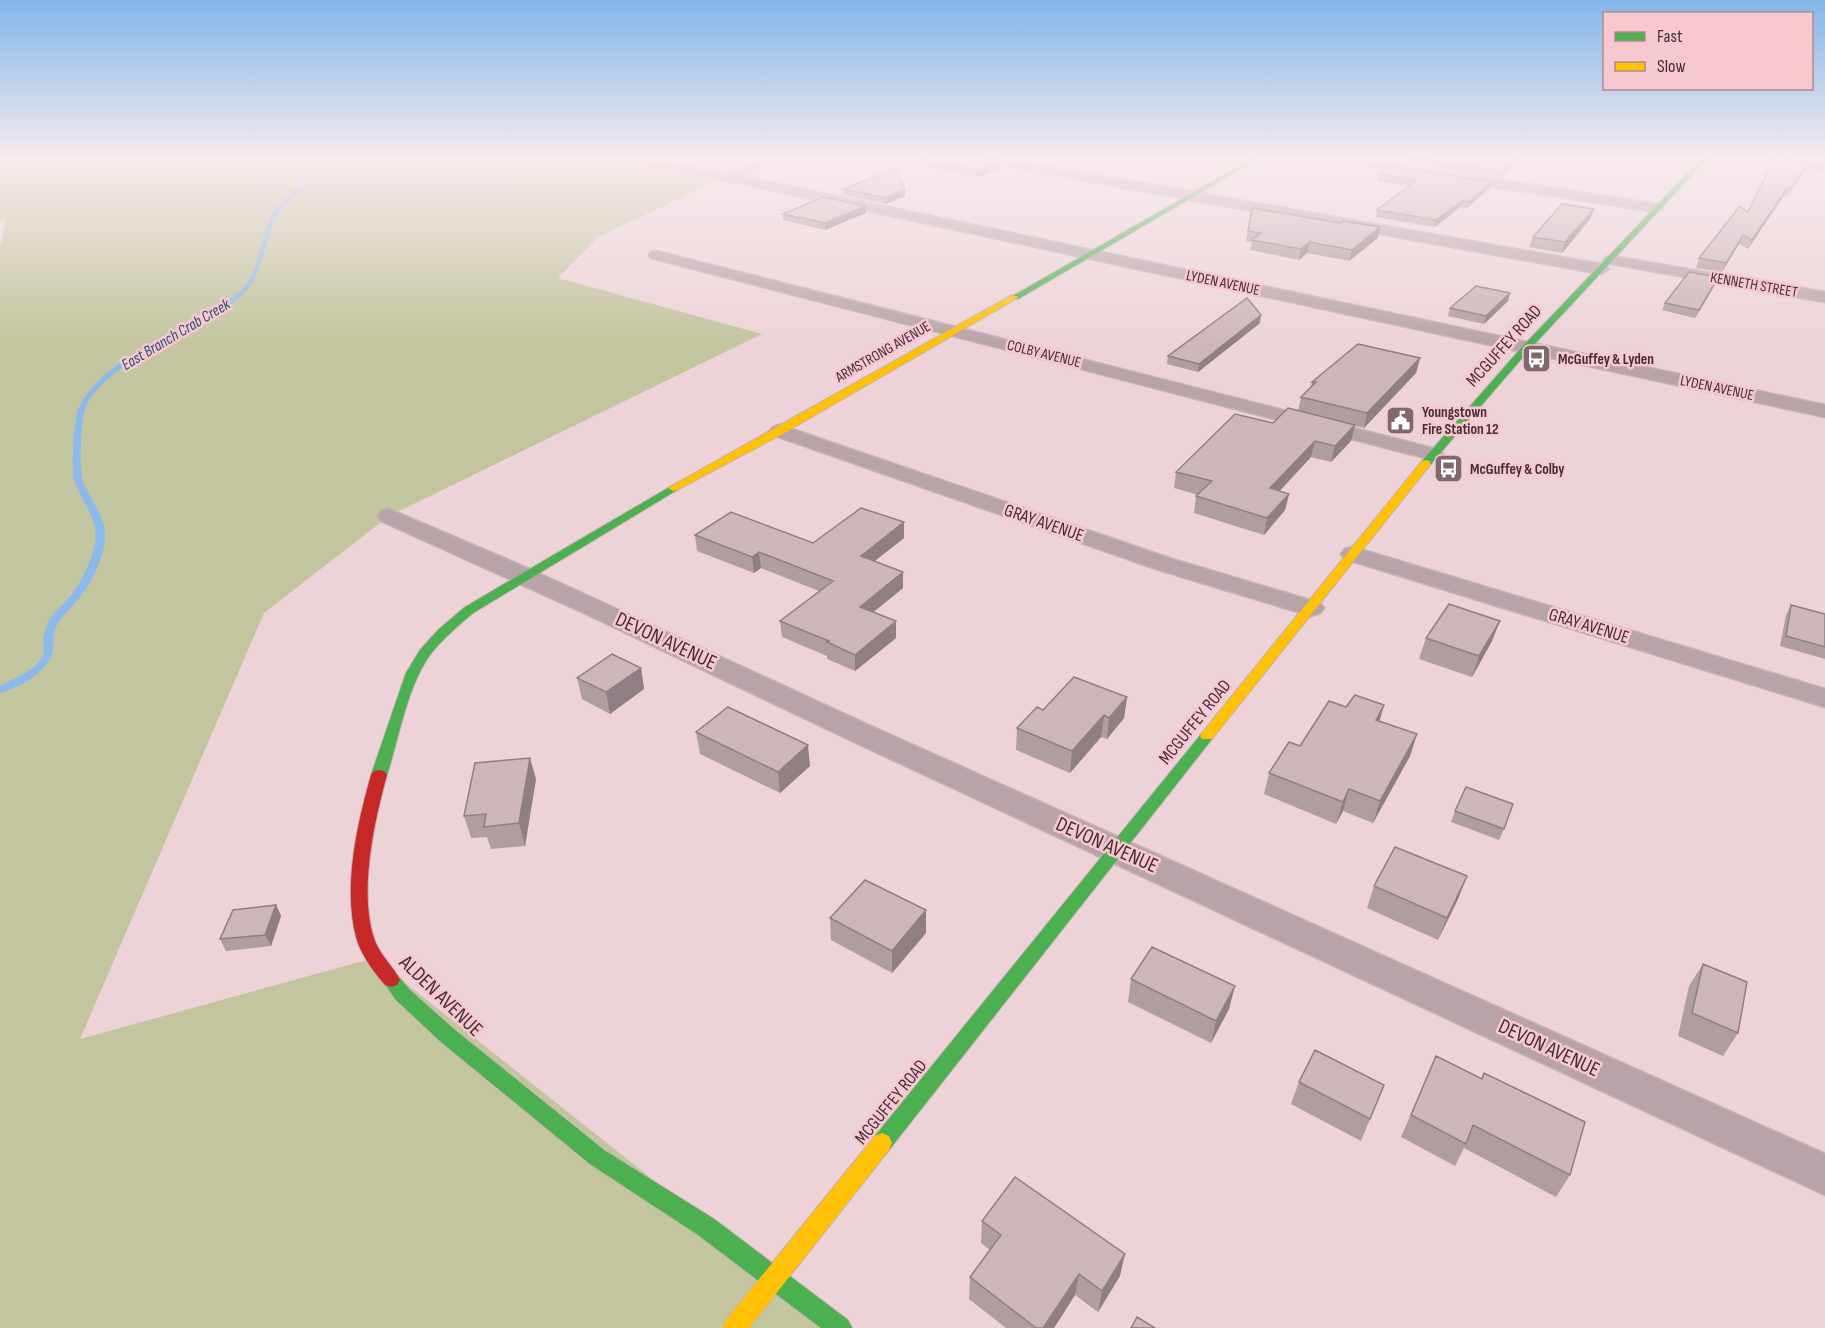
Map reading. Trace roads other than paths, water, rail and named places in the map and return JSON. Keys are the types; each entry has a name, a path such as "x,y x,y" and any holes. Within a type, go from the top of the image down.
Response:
{"street":[{"name":"LYDEN AVENUE","path":"927,220 1825,411"},
{"name":"ARMSTRONG AVENUE","path":"526,575 679,485 780,431 953,330 1151,220"},
{"name":"KENNETH STREET","path":"1339,220 1825,297"},
{"name":"MCGUFFEY ROAD","path":"734,1328 1432,454 1526,348 1646,220"},
{"name":"COLBY AVENUE","path":"656,255 1432,454"},
{"name":"GRAY AVENUE","path":"780,431 1164,564 1311,608"},
{"name":"DEVON AVENUE","path":"389,516 526,575 928,764 1825,1175"},
{"name":"GRAY AVENUE","path":"1353,554 1825,698"},
{"name":"ALDEN AVENUE","path":"526,575 469,610 444,630 421,659 410,683 378,779 366,831 360,900 365,936 374,958 403,994 448,1036 597,1157 706,1227 840,1328"}],"waterway":[{"name":"East Branch Crab Creek","path":"0,690 29,675 46,659 49,650 48,637 52,625 72,601 96,555 100,540 99,522 77,477 81,409 91,392 107,376 150,348 218,310 244,291 256,271 272,220"}],"place":[{"name":"McGuffey & Lyden","path":"1537,359"},
{"name":"Youngstown Fire Station 12","path":"1401,421"},
{"name":"McGuffey & Colby","path":"1449,469"}]}
